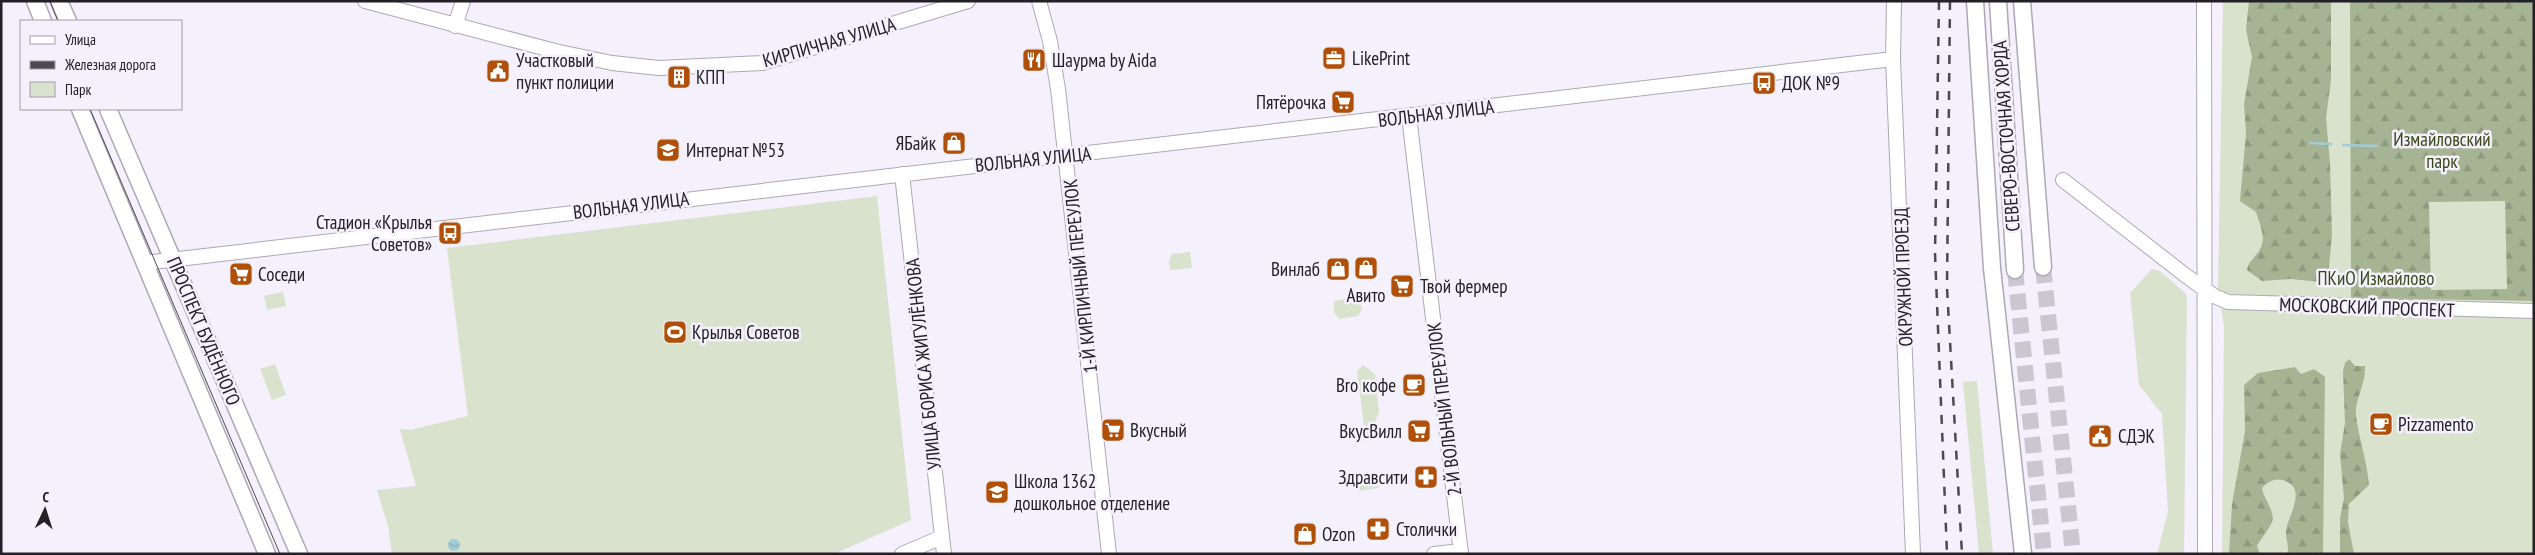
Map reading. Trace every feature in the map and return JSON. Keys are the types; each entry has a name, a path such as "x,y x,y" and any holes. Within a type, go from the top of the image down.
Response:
{"main road":[{"path":"34,1 43,20"},
{"path":"59,1 68,20"},
{"path":"1975,1 1992,268 2024,554"},
{"name":"СЕВЕРО-ВОСТОЧНАЯ ХОРДА","path":"1998,1 2015,270"},
{"name":"СЕВЕРО-ВОСТОЧНАЯ ХОРДА","path":"2022,1 2043,267"},
{"name":"ПРОСПЕКТ БУДЁННОГО","path":"80,110 267,554"},
{"name":"ПРОСПЕКТ БУДЁННОГО","path":"108,110 299,554"}],"street":[{"name":"КИРПИЧНАЯ УЛИЦА","path":"365,1 455,26 612,63 659,68 762,63 968,1"},
{"path":"455,26 463,1"},
{"name":"1-Й КИРПИЧНЫЙ ПЕРЕУЛОК","path":"1038,1 1055,68 1067,155 1109,554"},
{"name":"ОКРУЖНОЙ ПРОЕЗД","path":"1894,1 1893,59 1913,554"},
{"path":"2204,1 2205,554"},
{"name":"ВОЛЬНАЯ УЛИЦА","path":"144,263 1893,59"},
{"name":"2-Й ВОЛЬНЫЙ ПЕРЕУЛОК","path":"1409,116 1461,552"},
{"name":"УЛИЦА БОРИСА ЖИГУЛЁНКОВА","path":"902,174 944,554"},
{"name":"МОСКОВСКИЙ ПРОСПЕКТ","path":"2063,180 2220,300 2235,303 2534,311"},
{"path":"902,554 942,537"},
{"path":"1434,554 1461,552"}],"green space":[{"name":"ПКиО Измайлово","path":"2223,1 2534,1 2534,554 2222,554 2224,326 2218,289"},
{"path":"2249,1 2331,1 2331,80 2326,118 2330,163 2332,234 2328,278 2320,282 2291,279 2262,281 2247,270 2263,239 2262,229 2256,212 2240,201 2246,133 2244,104 2252,57 2246,30"},
{"name":"Измайловский парк","path":"2350,1 2534,1 2534,301 2351,298","holes":["2505,201 2507,289 2431,290 2429,202"]},
{"name":"Крылья Советов","path":"877,196 911,520 834,554 392,554 388,526 377,490 416,486 400,429 410,430 468,416 447,248"},
{"path":"1190,252 1192,268 1170,270 1169,261 1172,254"},
{"path":"2152,269 2160,271 2185,293 2187,298 2184,554 2157,554 2168,512 2162,414 2139,385 2130,293"},
{"path":"283,292 286,306 267,310 264,296"},
{"path":"1358,297 1362,309 1358,316 1339,319 1334,312 1334,301"},
{"path":"2349,359 2355,366 2365,366 2356,416 2369,485 2349,504 2348,522 2354,554 2340,554 2340,518 2344,499 2340,454 2345,423 2343,371 2345,363"},
{"path":"275,364 286,395 272,400 260,369"},
{"path":"1363,365 1375,374 1379,413 1366,443 1357,371"},
{"path":"2295,367 2301,374 2314,369 2325,377 2323,554 2287,554 2286,531 2296,495 2290,484 2282,480 2276,480 2271,481 2262,488 2273,518 2257,546 2260,554 2229,554 2232,504 2245,431 2244,385 2258,373"},
{"path":"1977,381 1993,554 1979,554 1963,382"},
{"path":"1375,473 1379,479 1379,488 1358,491 1356,481 1358,475"}],"water":[{"path":"456,539 459,540 459,550 452,551 449,550 448,543 449,540"}],"waterway":[{"path":"2310,143 2331,144"},
{"path":"2343,145 2377,146"}],"tunnel":[{"path":"2043,267 2073,554"},
{"path":"2015,270 2044,554"}],"tram line":[{"path":"50,1 58,20"},
{"path":"90,110 280,554"}],"railway":[{"path":"1939,1 1935,253 1947,554"},
{"path":"1950,1 1947,288 1962,554"}],"place":[{"name":"LikePrint","path":"1334,58"},
{"name":"Шаурма by Aida","path":"1034,60"},
{"name":"Участковый пункт полиции","path":"498,71"},
{"name":"КПП","path":"679,77"},
{"name":"ДОК №9","path":"1764,83"},
{"name":"Пятёрочка","path":"1343,102"},
{"name":"ЯБайк","path":"954,143"},
{"name":"Интернат №53","path":"668,150"},
{"name":"Стадион «Крылья Советов»","path":"450,233"},
{"name":"Авито","path":"1366,268"},
{"name":"Винлаб","path":"1338,269"},
{"name":"Соседи","path":"241,274"},
{"name":"Твой фермер","path":"1402,286"},
{"name":"Крылья Советов","path":"675,332"},
{"name":"Bro кофе","path":"1414,385"},
{"name":"Pizzamento","path":"2381,424"},
{"name":"Вкусный","path":"1113,430"},
{"name":"ВкусВилл","path":"1419,431"},
{"name":"СДЭК","path":"2100,436"},
{"name":"Здравсити","path":"1426,477"},
{"name":"Школа 1362 дошкольное отделение","path":"997,492"},
{"name":"Столички","path":"1378,529"},
{"name":"Ozon","path":"1305,534"}]}
